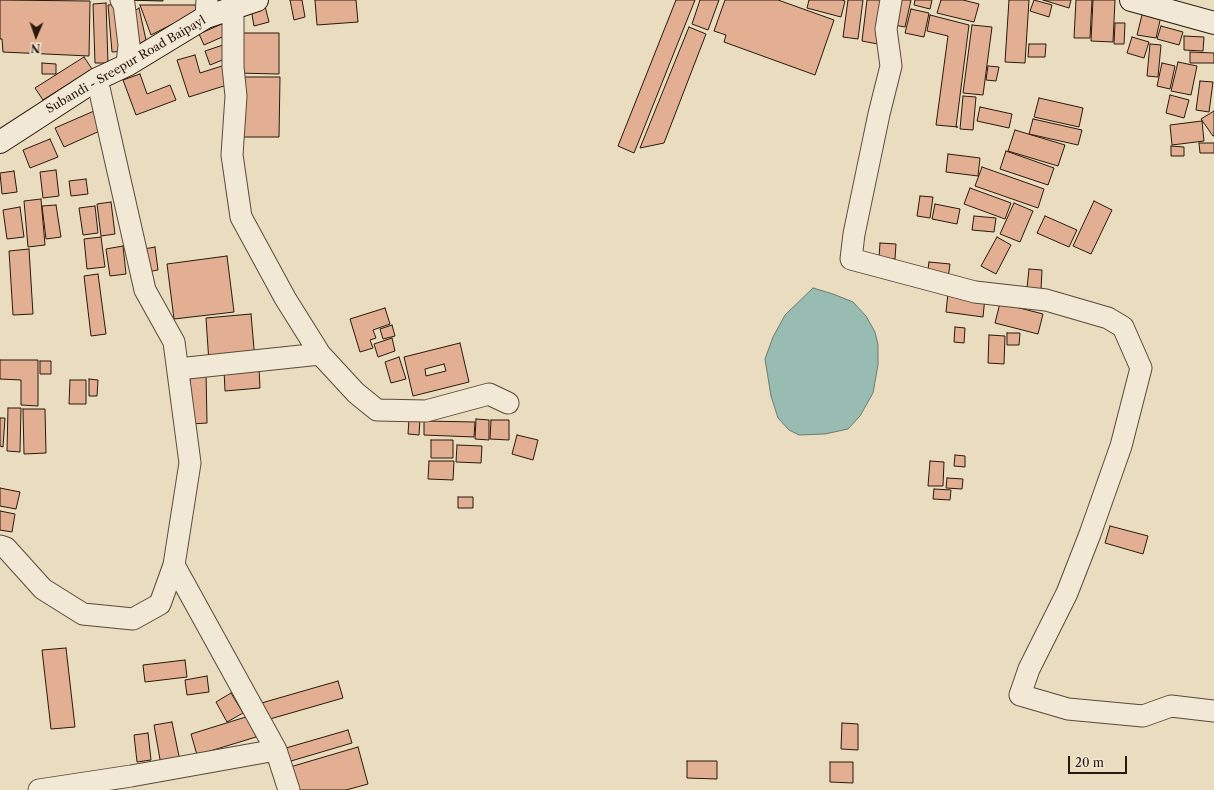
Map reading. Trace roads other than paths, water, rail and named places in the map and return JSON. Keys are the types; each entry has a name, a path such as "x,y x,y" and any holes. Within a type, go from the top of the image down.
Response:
{"street":[{"path":"121,0 124,4 129,45 127,66"},
{"name":"Subandi - Sreepur Road Baipayl","path":"0,142 97,80 127,66 206,9 233,8 257,0"},
{"path":"891,0 886,29 891,66 879,114 857,219 851,259 975,292 1046,300 1108,318 1123,327 1141,368 1121,446 1090,534 1067,593 1029,669 1020,696 1068,709 1143,716 1171,706 1214,711"},
{"path":"1131,0 1214,23"},
{"path":"233,8 233,67 236,96 232,155 241,217 285,298 320,354 356,393 377,410 426,411 489,394 508,403"},
{"path":"0,546 6,548 43,589 83,614 133,619 160,604 174,565 190,463 174,342 145,290 97,80"},
{"path":"178,369 320,354"},
{"path":"174,565 276,750 289,790"},
{"path":"39,790 131,776 276,750"}],"water":[{"path":"813,288 853,302 866,316 875,332 878,345 878,365 873,393 860,416 848,429 825,434 799,435 789,430 778,418 771,396 765,359 773,337 785,315"}]}
